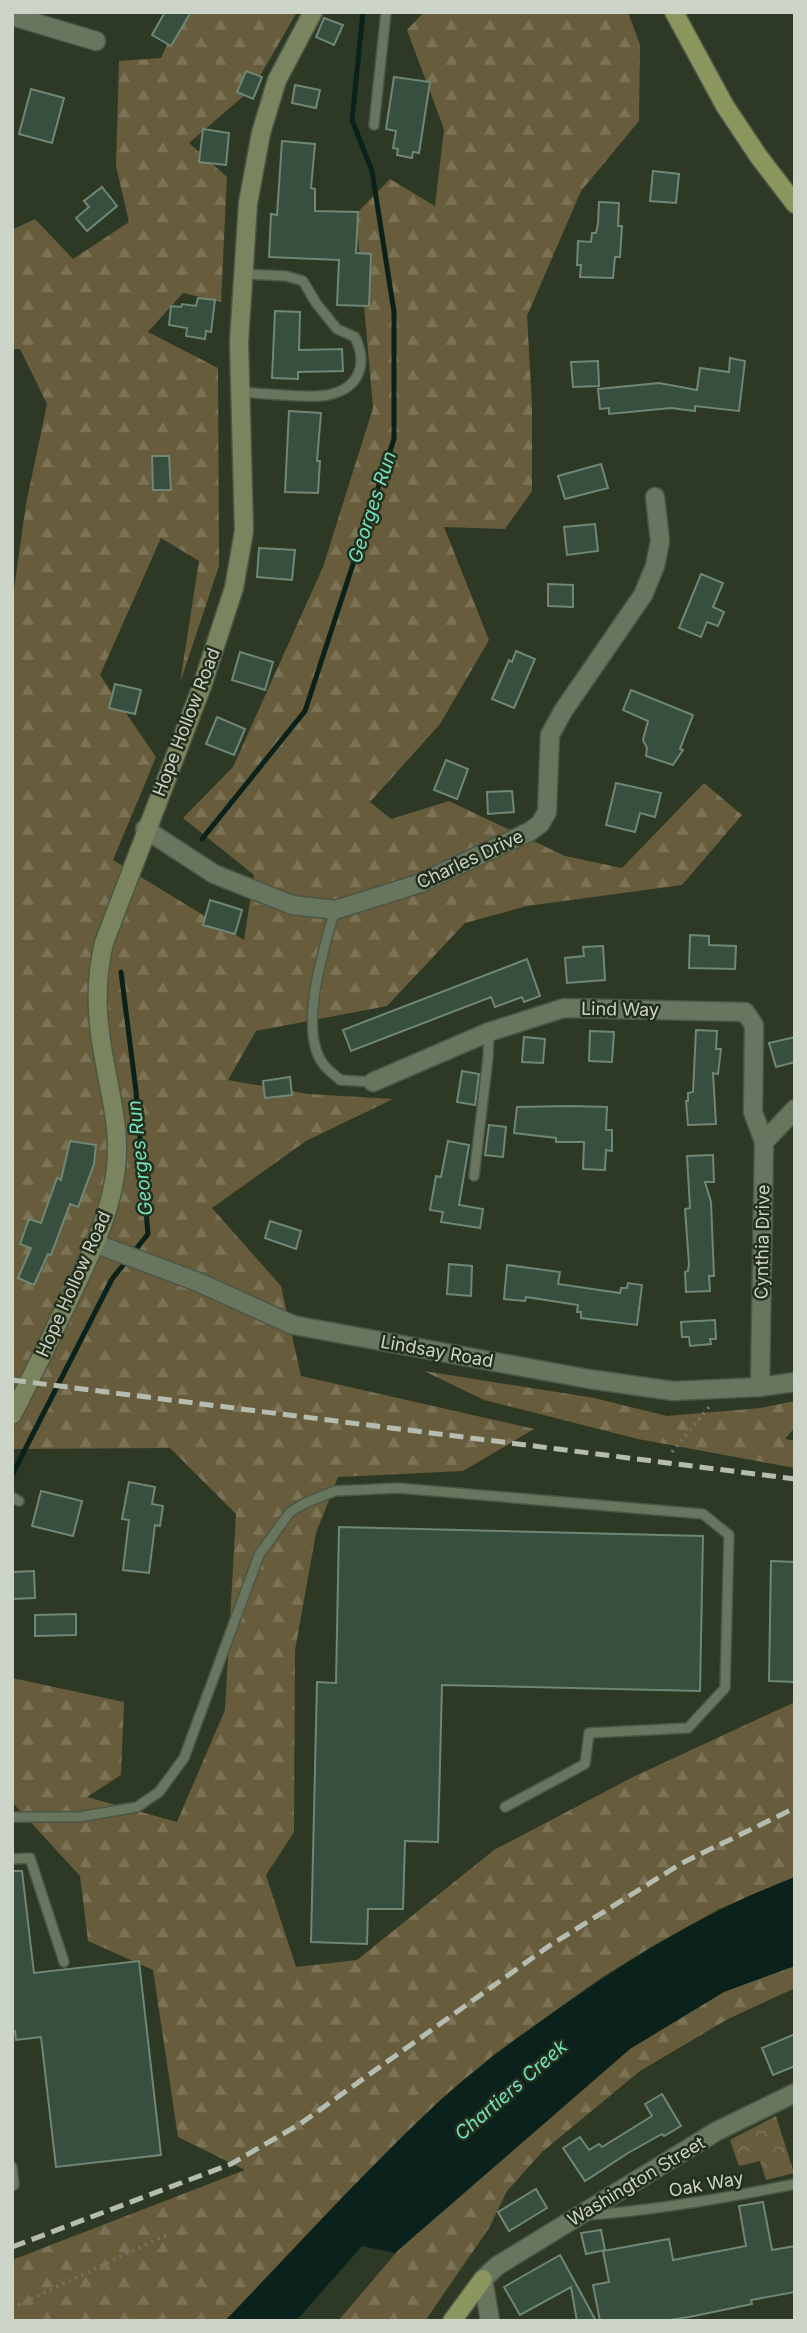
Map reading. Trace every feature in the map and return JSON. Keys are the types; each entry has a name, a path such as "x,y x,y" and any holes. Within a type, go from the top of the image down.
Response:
{"main road":[{"name":"Hope Hollow Road","path":"12,1415 94,1243 111,1193 117,1150 116,1126 97,1012 97,977 104,943 145,829 202,686 234,588 244,531 239,342 248,203 261,133 277,80 313,12"},
{"path":"674,12 725,106 795,204"},
{"path":"452,2321 484,2279"}],"street":[{"path":"12,16 96,41"},
{"name":"Charles Drive","path":"145,829 214,874 292,905 335,910 421,883 504,845 540,824 547,812 550,735 563,711 643,595 655,566 660,541 655,497"},
{"name":"Lind Way","path":"373,1082 489,1032 564,1008 745,1012 754,1025 753,1112 764,1142"},
{"path":"764,1142 795,1109"},
{"name":"Cynthia Drive","path":"760,1387 764,1142"},
{"name":"Lindsay Road","path":"94,1243 198,1282 293,1325 589,1379 673,1391 760,1387 795,1382"},
{"name":"Washington Street","path":"484,2279 515,2255 717,2131 795,2094"},
{"path":"484,2279 491,2321"}],"lane":[{"path":"374,125 386,12"},
{"path":"240,392 327,396 346,389 363,365 361,349 355,337 337,330 303,281 286,276 243,274"},
{"path":"335,910 321,958 311,1026 323,1064 340,1080 373,1082"},
{"path":"474,1176 489,1032"},
{"path":"12,1817 79,1817 137,1808 159,1791 184,1758 259,1555 290,1513 305,1503 335,1491 398,1488 703,1514 729,1535 725,1688 688,1728 589,1733 585,1764 505,1807"},
{"path":"12,1859 30,1858 64,1962"},
{"path":"12,2167 12,2186"},
{"name":"Oak Way","path":"580,2216 710,2201 795,2184"}],"path":[{"path":"672,1451 710,1406"},
{"path":"12,2308 170,2233"}],"green space":[{"path":"182,12 297,12 253,88 189,143 227,177 221,302 183,293 148,332 218,368 219,566 180,683 199,561 161,538 100,675 156,757 113,860 244,940 254,875 183,818 233,767 323,567 373,408 356,214 390,179 435,206 444,129 407,30 424,12 628,12 640,45 639,121 581,191 527,316 532,405 532,491 505,529 444,527 489,640 440,724 370,802 391,819 449,801 565,856 622,868 704,783 742,815 682,885 527,906 465,923 387,1006 256,1031 228,1080 308,1094 393,1099 306,1141 212,1208 281,1286 301,1376 534,1429 463,1471 338,1477 316,1533 295,1650 294,1832 266,1875 296,1967 357,1960 494,1850 633,1777 795,1702 795,1877 719,1909 651,1947 601,1978 493,2055 330,2211 225,2321 12,2321 12,2260 245,2170 178,2137 153,1970 88,1941 80,1876 12,1802 12,1678 124,1702 121,1775 87,1797 177,1822 225,1710 236,1514 170,1448 12,1449 12,603 26,504 47,404 20,349 12,349 12,230 35,219 73,259 129,222 116,166 119,61 161,58"},
{"path":"424,1371 594,1398 667,1416 761,1408 795,1401 795,1427 785,1439 795,1441 795,1468 638,1439 484,1400"},
{"path":"795,1951 795,1988 728,2019 640,2071 542,2152 507,2191 489,2228 425,2321 338,2321 488,2145 636,2029"},
{"path":"776,2116 794,2173 766,2180 760,2161 739,2166 730,2140"}],"water":[{"name":"Chartiers Creek","path":"795,1877 795,1966 724,1992 630,2049 395,2253 362,2246 296,2321 225,2321 406,2133 447,2094 490,2059 579,1995 668,1938 730,1905"}],"building":[{"path":"165,12 191,12 171,46 152,35"},
{"path":"324,18 343,25 334,45 316,37"},
{"path":"246,71 262,77 253,99 237,92"},
{"path":"394,77 430,82 419,153 413,152 412,158 397,155 398,149 393,148 396,131 386,129"},
{"path":"295,85 320,90 316,108 292,103"},
{"path":"31,89 64,98 52,143 19,134"},
{"path":"203,129 229,133 226,165 199,162"},
{"path":"282,141 315,144 311,188 315,189 315,211 358,212 356,253 371,254 369,306 337,305 339,260 269,257 271,214 277,215"},
{"path":"653,171 679,174 676,203 650,201"},
{"path":"102,187 117,206 87,231 76,218 89,207 84,201"},
{"path":"599,202 619,203 618,226 622,226 620,257 615,257 613,278 580,277 581,265 577,265 578,241 591,242 592,233 596,233"},
{"path":"198,298 215,300 211,332 206,331 205,339 186,336 187,328 169,325 171,306 196,306"},
{"path":"275,311 300,312 299,350 342,349 343,371 298,372 298,379 272,378"},
{"path":"730,358 745,361 739,411 695,406 695,411 671,408 609,414 609,408 600,409 598,389 659,383 697,390 700,368 729,372"},
{"path":"598,361 599,386 573,387 571,362"},
{"path":"289,411 321,413 317,461 320,461 318,493 285,492"},
{"path":"152,456 169,456 171,490 153,490"},
{"path":"601,464 608,488 565,499 558,476"},
{"path":"595,524 598,551 567,555 564,527"},
{"path":"259,548 295,550 292,580 257,577"},
{"path":"701,574 723,583 713,607 724,612 718,626 707,622 701,637 679,628"},
{"path":"548,584 573,585 573,607 548,606"},
{"path":"516,651 535,659 514,708 492,699 509,660 512,662"},
{"path":"240,652 273,662 265,690 232,680"},
{"path":"115,684 141,690 135,714 109,708"},
{"path":"631,690 693,715 680,749 683,750 673,765 646,756 647,748 643,740 648,721 623,710"},
{"path":"217,717 245,729 234,755 206,744"},
{"path":"446,760 468,769 457,799 434,790"},
{"path":"616,783 661,793 655,817 640,813 635,832 606,825"},
{"path":"512,791 514,812 488,814 487,792"},
{"path":"210,900 242,910 235,934 203,925"},
{"path":"690,935 709,936 709,945 736,946 735,969 689,968"},
{"path":"603,946 605,980 567,983 565,958 584,956 583,947"},
{"path":"527,959 540,996 524,1002 522,997 495,1007 491,997 351,1051 343,1030"},
{"path":"696,1030 717,1031 716,1049 721,1049 718,1074 713,1073 716,1124 688,1125 686,1101 688,1093 693,1092"},
{"path":"590,1031 614,1032 612,1062 589,1061"},
{"path":"524,1037 545,1039 543,1063 522,1062"},
{"path":"795,1037 795,1062 776,1067 769,1043"},
{"path":"462,1071 479,1074 475,1105 457,1102"},
{"path":"290,1077 292,1095 265,1098 263,1081"},
{"path":"517,1107 607,1107 606,1130 612,1130 612,1151 606,1150 605,1170 583,1169 584,1142 556,1142 556,1138 514,1133"},
{"path":"489,1125 506,1127 503,1157 485,1155"},
{"path":"70,1141 96,1145 94,1164 78,1207 70,1204 51,1255 48,1254 34,1285 18,1278 31,1248 20,1244 29,1219 41,1223 57,1178 61,1180"},
{"path":"448,1141 469,1145 459,1205 483,1209 480,1228 441,1222 443,1212 430,1210 436,1176 441,1177"},
{"path":"713,1155 714,1182 705,1182 711,1202 714,1276 709,1276 710,1291 686,1292 685,1272 688,1271 689,1264 685,1209 690,1208 687,1156"},
{"path":"270,1221 301,1231 296,1249 265,1238"},
{"path":"449,1264 472,1266 471,1296 447,1294"},
{"path":"507,1265 560,1272 558,1284 620,1293 621,1288 627,1288 628,1283 642,1285 637,1325 581,1318 581,1312 577,1312 578,1305 526,1297 525,1301 504,1299"},
{"path":"715,1320 716,1339 710,1339 711,1344 690,1346 689,1337 682,1337 681,1322"},
{"path":"129,1482 155,1487 152,1504 163,1506 160,1526 155,1525 149,1573 123,1570 129,1520 122,1519"},
{"path":"41,1491 82,1501 73,1536 32,1526"},
{"path":"339,1527 703,1536 700,1691 442,1685 438,1842 405,1841 403,1909 368,1909 367,1944 311,1942 317,1682 336,1683"},
{"path":"771,1561 795,1562 795,1682 769,1681"},
{"path":"34,1571 35,1598 12,1599 12,1572"},
{"path":"76,1614 76,1635 35,1636 35,1615"},
{"path":"12,1871 22,1871 34,1973 139,1961 161,2155 56,2167 41,2037 16,2040 15,2031 12,2032"},
{"path":"795,2034 795,2066 773,2075 762,2048"},
{"path":"662,2094 681,2126 628,2153 585,2181 563,2148 580,2137 589,2150 599,2144 602,2147 652,2116 645,2104"},
{"path":"536,2189 547,2208 509,2231 498,2212"},
{"path":"763,2202 772,2250 795,2246 795,2292 751,2300 752,2304 663,2321 600,2321 593,2285 609,2282 603,2251 669,2239 673,2260 746,2246 739,2206"},
{"path":"601,2230 605,2250 586,2254 581,2233"},
{"path":"560,2255 596,2321 577,2321 571,2287 520,2315 504,2287"}],"waterway":[{"name":"Georges Run","path":"202,839 305,711 394,439 394,312 372,171 352,120 363,12"},
{"name":"Georges Run","path":"12,1475 112,1279 148,1234 136,1091 121,972"}],"railway":[{"path":"12,1380 795,1479"},
{"path":"12,2247 231,2164 300,2124 549,1946 682,1863 795,1808"}]}
